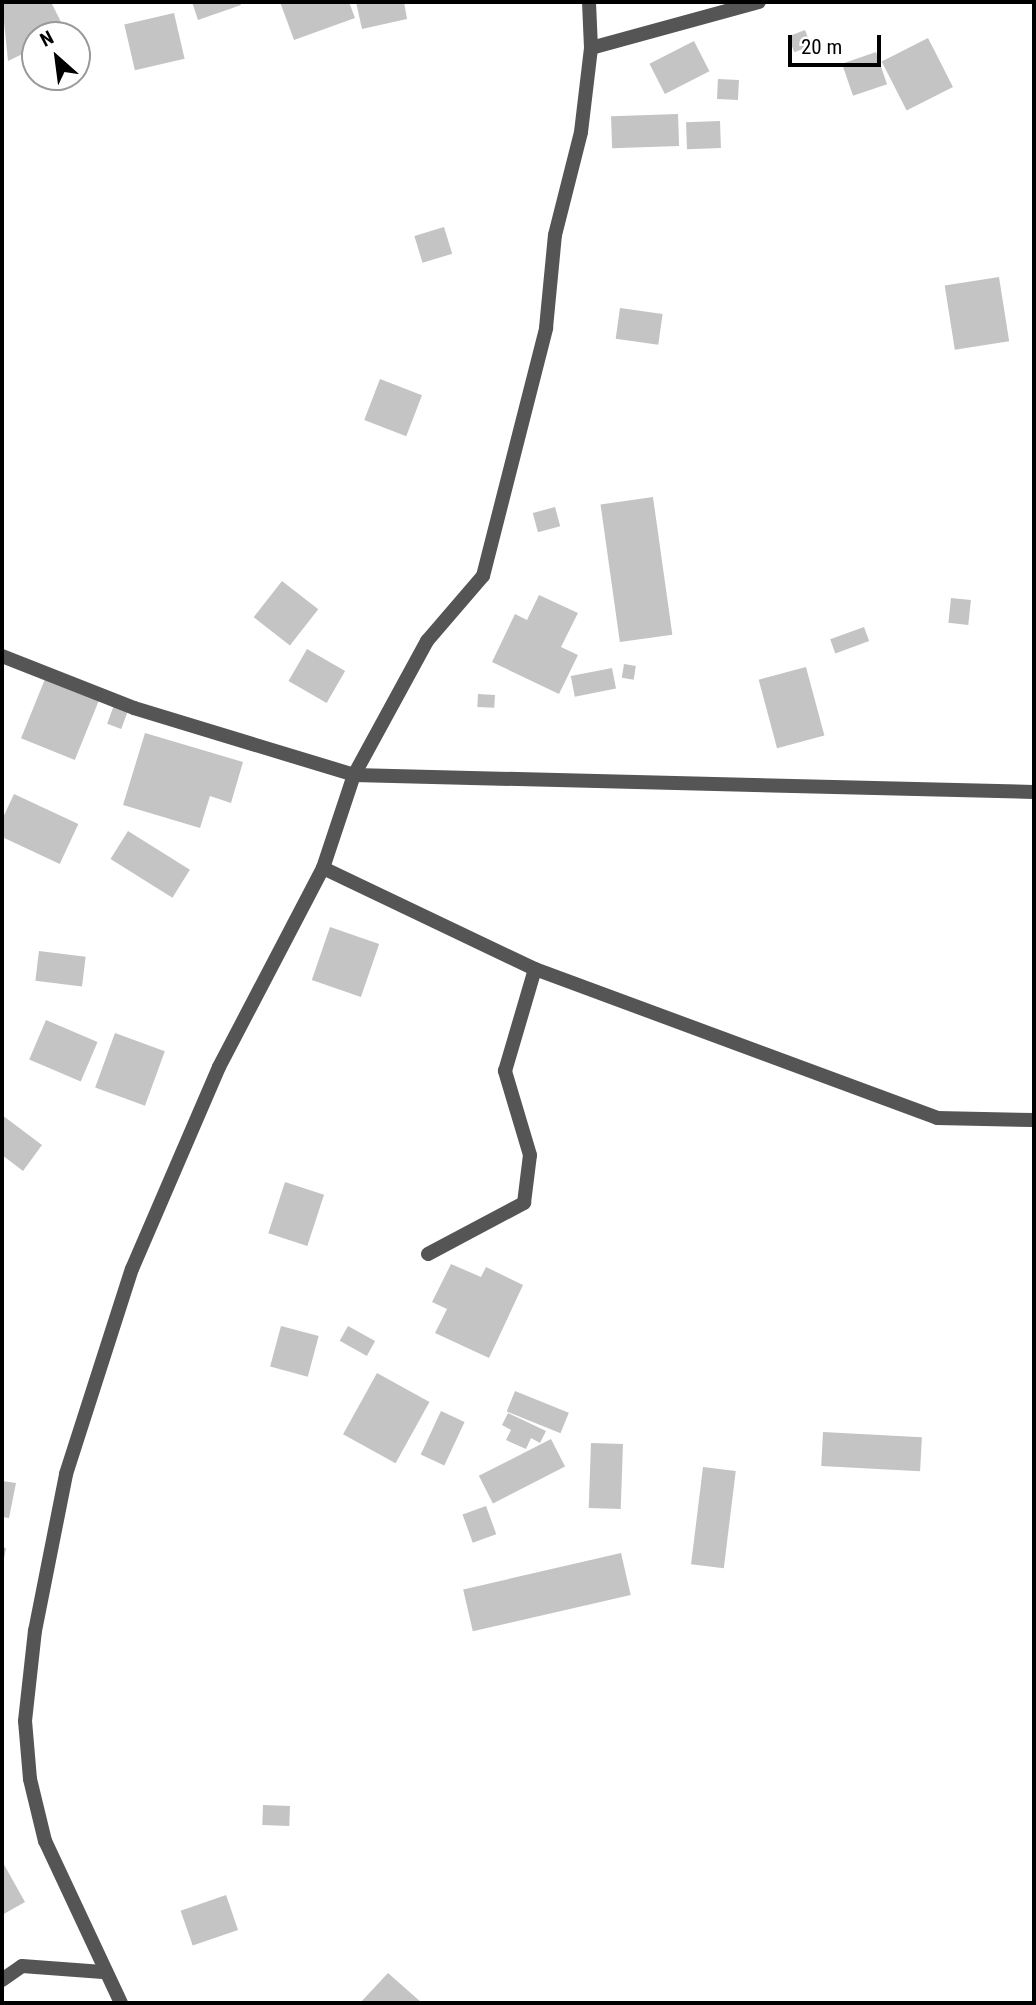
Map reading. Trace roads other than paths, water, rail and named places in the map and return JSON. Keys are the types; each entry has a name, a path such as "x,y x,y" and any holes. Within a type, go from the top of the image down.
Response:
{"street":[{"path":"121,2003 103,1972 45,1841 29,1768 25,1721 35,1631 64,1487 132,1269 219,1067 323,868 354,775 427,640 483,576 546,328 555,235 581,132 591,48 589,2"},
{"path":"591,48 760,2"},
{"path":"2,656 134,708 354,775 1034,792"},
{"path":"323,868 535,969 937,1118 1034,1120"},
{"path":"428,1254 524,1203 530,1155 505,1071 535,969"},
{"path":"2,1980 22,1966 103,1972"}]}
